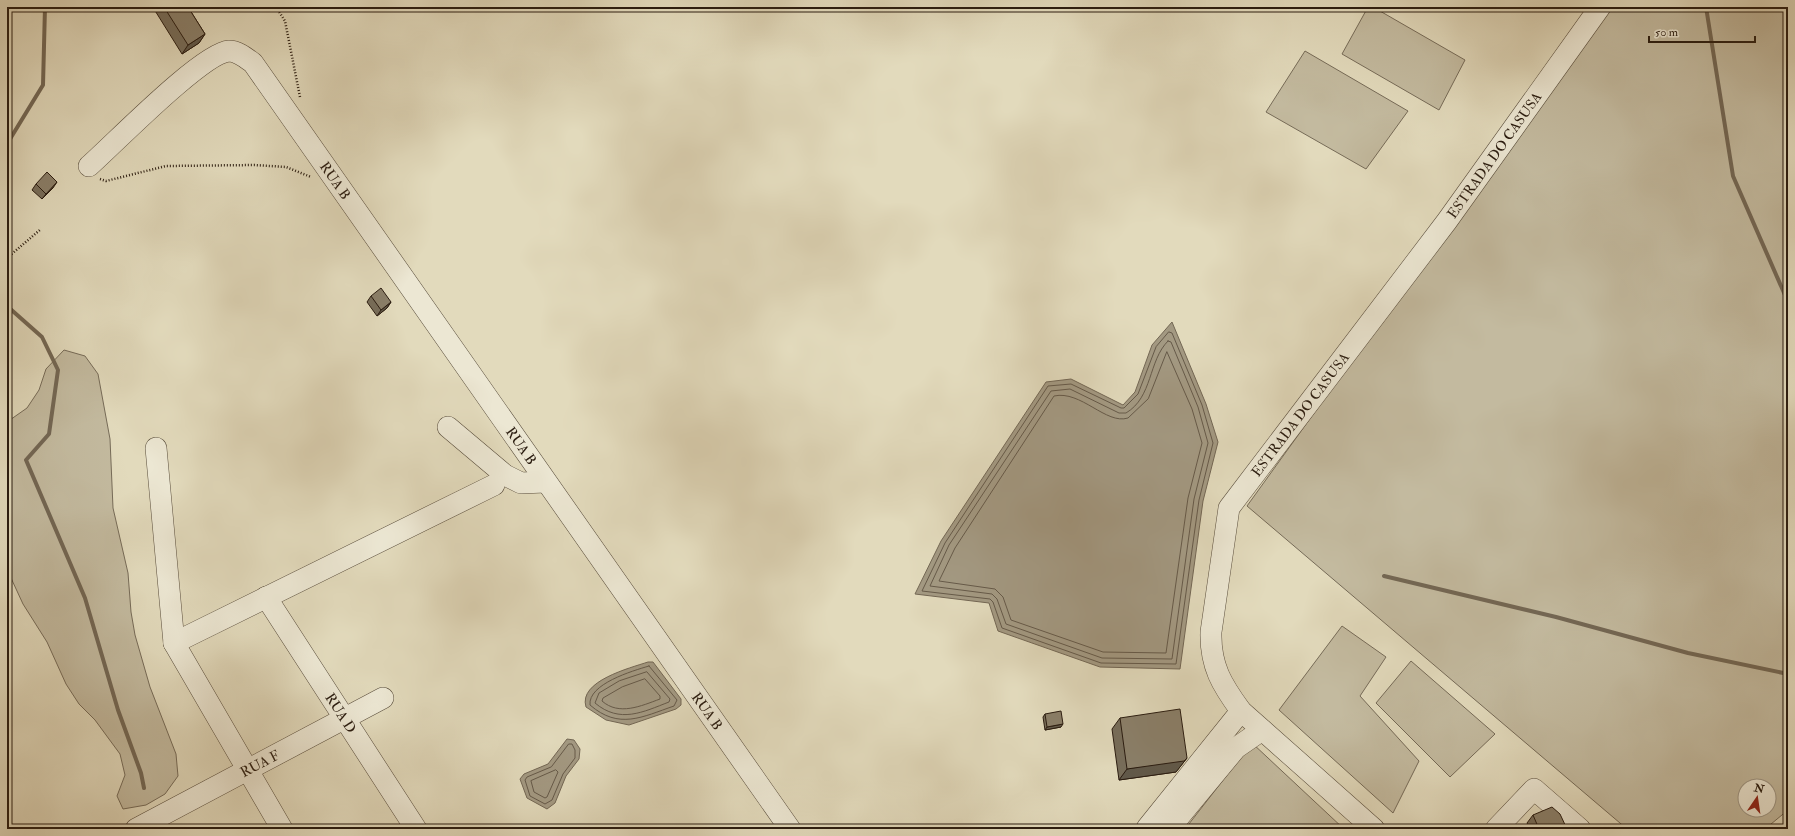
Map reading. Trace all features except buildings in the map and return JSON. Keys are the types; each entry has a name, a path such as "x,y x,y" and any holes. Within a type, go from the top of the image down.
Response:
{"street":[{"name":"ESTRADA DO CASUSA","path":"1374,829 1241,711 1226,690 1217,670 1211,651 1211,632 1229,508 1447,221 1600,7"},
{"name":"RUA B","path":"89,166 162,98 199,68 220,54 229,51 239,53 253,63 545,482 790,829"},
{"path":"448,427 505,475 521,483 545,482"},
{"path":"156,448 174,643 282,829"},
{"path":"174,643 494,486"},
{"name":"RUA D","path":"266,597 343,719 416,829"},
{"name":"RUA F","path":"136,829 248,771 383,698"},
{"path":"1169,829 1228,742 1241,711"},
{"path":"1148,829 1147,828 1228,742 1262,730"},
{"path":"1496,829 1534,790 1580,829"}],"path":[{"path":"276,7 285,21 298,95 302,101"},
{"path":"89,166 100,179 106,181 166,166 254,165 286,167 322,181 338,185"},
{"path":"7,258 41,229"}],"shaded area":[{"path":"1368,7 1373,7 1465,60 1439,110 1342,54"},
{"path":"1607,7 1788,7 1788,810 1765,829 1627,829 1247,506"},
{"path":"1305,51 1408,111 1366,169 1266,112"},
{"path":"64,350 85,356 98,374 110,439 113,508 128,573 131,612 135,635 150,687 176,754 178,776 165,794 146,805 123,809 117,796 125,775 120,754 95,720 79,704 66,684 47,642 23,604 11,578 7,550 7,422 27,408 39,390 46,369"},
{"path":"1342,626 1386,657 1360,696 1419,761 1393,813 1279,710"},
{"path":"1411,661 1495,734 1450,777 1376,703"},
{"path":"1252,743 1344,829 1185,829"}],"water":[{"path":"1172,322 1206,404 1218,442 1203,501 1180,669 1100,667 998,631 989,603 915,594 941,541 1046,382 1071,379 1123,405 1135,392 1152,345"},
{"path":"648,662 653,662 681,699 681,705 676,709 629,725 606,720 586,707 586,698 590,690 597,683 618,672"},
{"path":"567,739 574,740 580,749 579,759 566,776 555,803 547,809 527,798 520,779 524,774 548,764"}],"waterway":[{"path":"7,144 43,85 45,7"},
{"path":"1706,7 1733,176 1788,302"},
{"path":"7,306 42,337 58,370 49,434 26,460 85,598 118,710 141,773 144,788"},
{"path":"1384,576 1556,617 1688,653 1788,674"}]}
